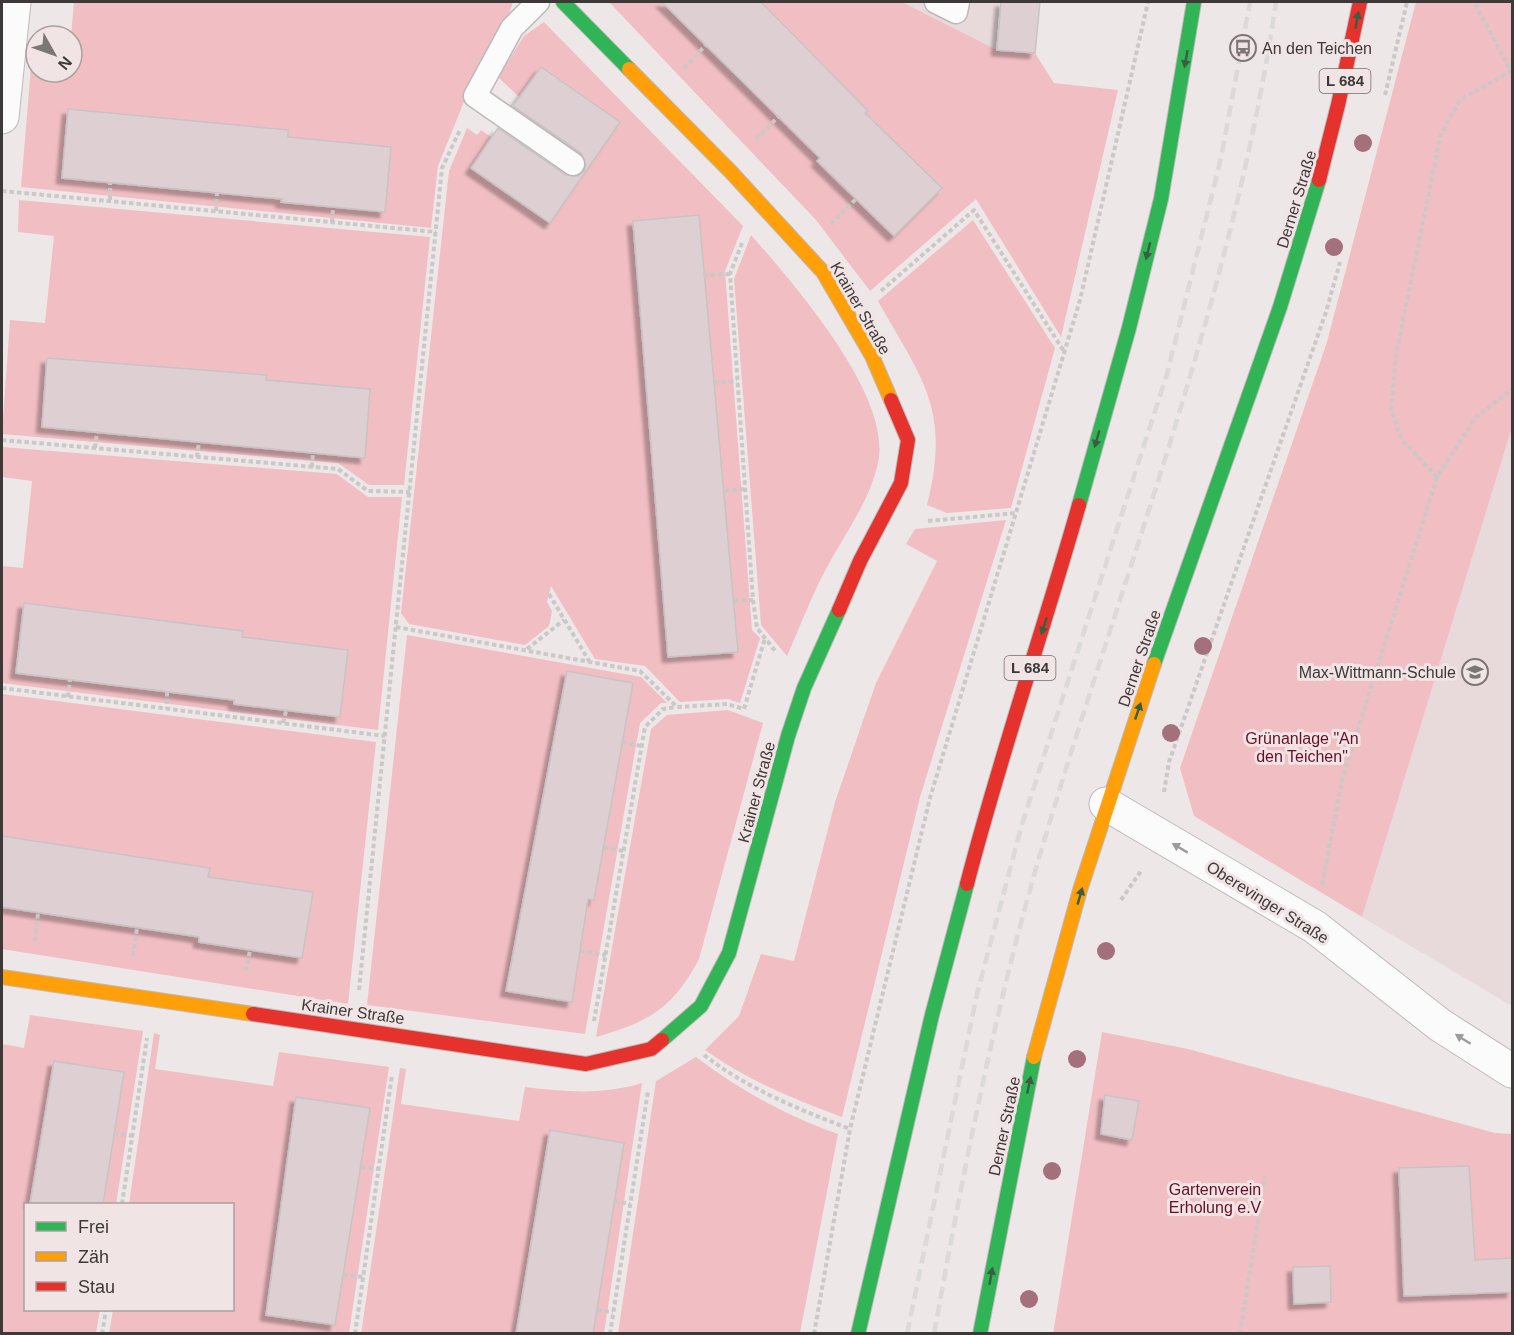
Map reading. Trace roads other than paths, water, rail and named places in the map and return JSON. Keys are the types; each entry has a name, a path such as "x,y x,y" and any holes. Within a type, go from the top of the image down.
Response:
{"main road":[{"name":"Krainer Straße","path":"2,977 354,1028 586,1065 651,1049 701,1006 729,953 788,736 804,687 860,561 901,483 908,440 872,356 823,272 757,204 731,172 563,2"},
{"name":"L 684","path":"858,1334 932,1015 990,791 1053,598 1129,328 1161,198 1194,2"},
{"name":"Derner Straße","path":"980,1334 1040,1032 1106,804 1286,292 1326,159 1350,60 1360,2"}],"street":[{"path":"2,117 14,2"},
{"name":"Oberevinger Straße","path":"1106,804 1315,927 1440,1025 1512,1071"}],"lane":[{"path":"538,2 512,28 476,96 573,164"},
{"path":"936,2 956,12 958,2"}],"railway":[{"path":"907,1334 977,994 1022,824 1167,374 1221,158 1250,2"},
{"path":"934,1334 969,1148 1011,963 1044,841 1206,321 1234,216 1257,110 1276,2"}],"place":[{"name":"An den Teichen","path":"1243,48"},
{"name":"Max-Wittmann-Schule","path":"1475,672"}],"park label":[{"name":"Grünanlage \"An den Teichen\"","path":"1302,747"},
{"name":"Gartenverein Erholung e.V","path":"1215,1198"}]}
